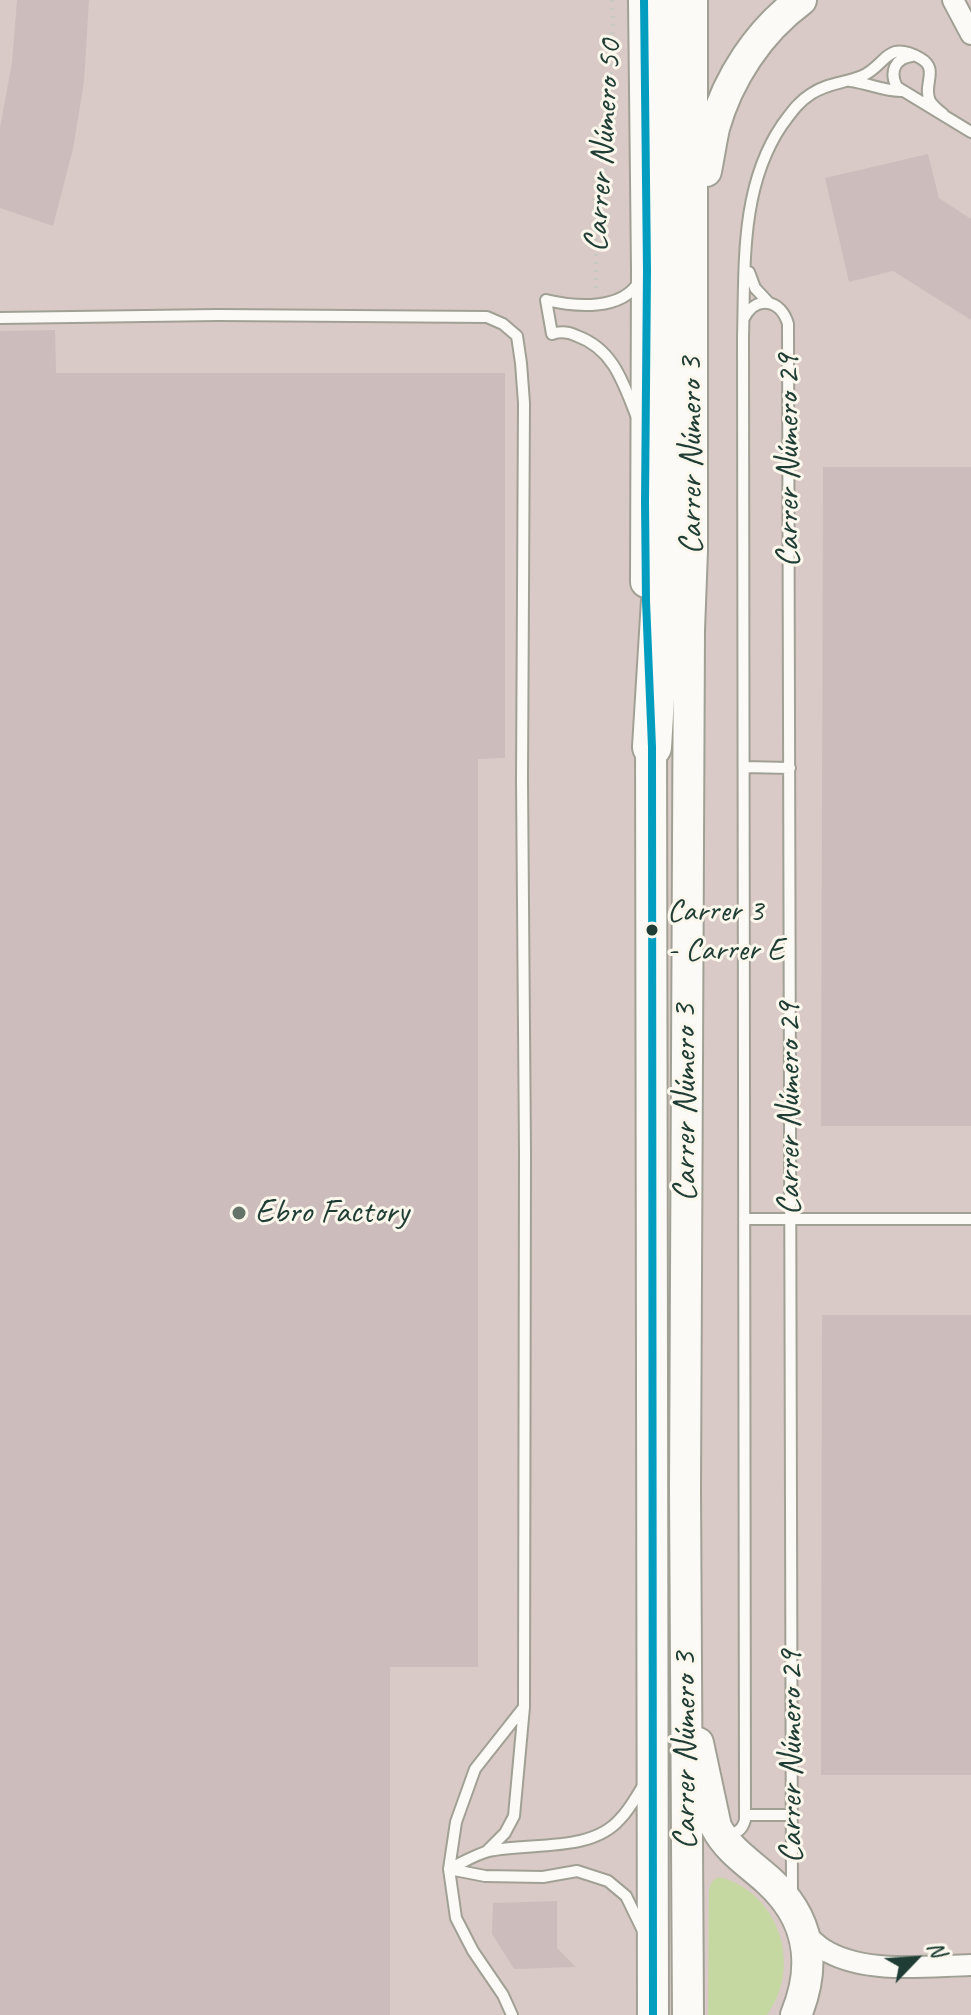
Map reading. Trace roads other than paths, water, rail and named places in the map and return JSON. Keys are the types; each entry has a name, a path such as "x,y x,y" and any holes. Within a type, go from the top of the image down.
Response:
{"highway":[{"path":"652,747 667,502 666,0"}],"main road":[{"name":"Carrer Número 50","path":"644,0 646,601 652,747"},
{"name":"Carrer Número 3","path":"688,2015 687,960 688,645 692,551 692,0"},
{"path":"693,231 714,128 736,73 772,25 801,0"},
{"name":"Carrer Número 3","path":"652,747 653,2015"},
{"path":"686,1696 716,1827 732,1850 781,1893 798,1921 809,1958 796,2015"}],"street":[{"path":"953,0 971,34"},
{"path":"798,1921 827,1952 854,1963 873,1966 971,1965"}],"lane":[{"name":"Carrer Número 29","path":"716,1827 725,1834 734,1834 744,1825 745,1815 743,320 752,194 773,138 804,99 826,85 871,72 888,54 901,52 917,57"},
{"path":"943,114 930,101 928,90 931,74 923,59 905,57 896,64 894,82 904,92 971,132"},
{"path":"848,81 891,92 919,93 929,85"},
{"path":"746,254 750,279 769,303"},
{"path":"646,440 620,374 608,355 593,342 573,334 558,331 552,334 546,300 595,304 610,302 626,296 647,270"},
{"name":"Carrer Número 29","path":"743,320 754,306 769,303 782,310 788,324 792,1815 798,1921"},
{"path":"0,318 473,316 487,317 503,324 517,336 524,403 524,1707 514,1816 505,1833 487,1851"},
{"path":"744,767 790,768"},
{"path":"744,1219 971,1219"},
{"path":"512,2015 456,1918 449,1869 456,1822 475,1769 524,1707"},
{"path":"449,1869 487,1851 544,1844 562,1846 601,1832 619,1821 652,1773"},
{"path":"745,1815 792,1815"},
{"path":"449,1869 485,1876 543,1877 577,1871 608,1881 626,1896 652,1950"}],"place":[{"name":"Carrer 3 - Carrer E","path":"652,930"},
{"name":"Ebro Factory","path":"239,1213"}]}
